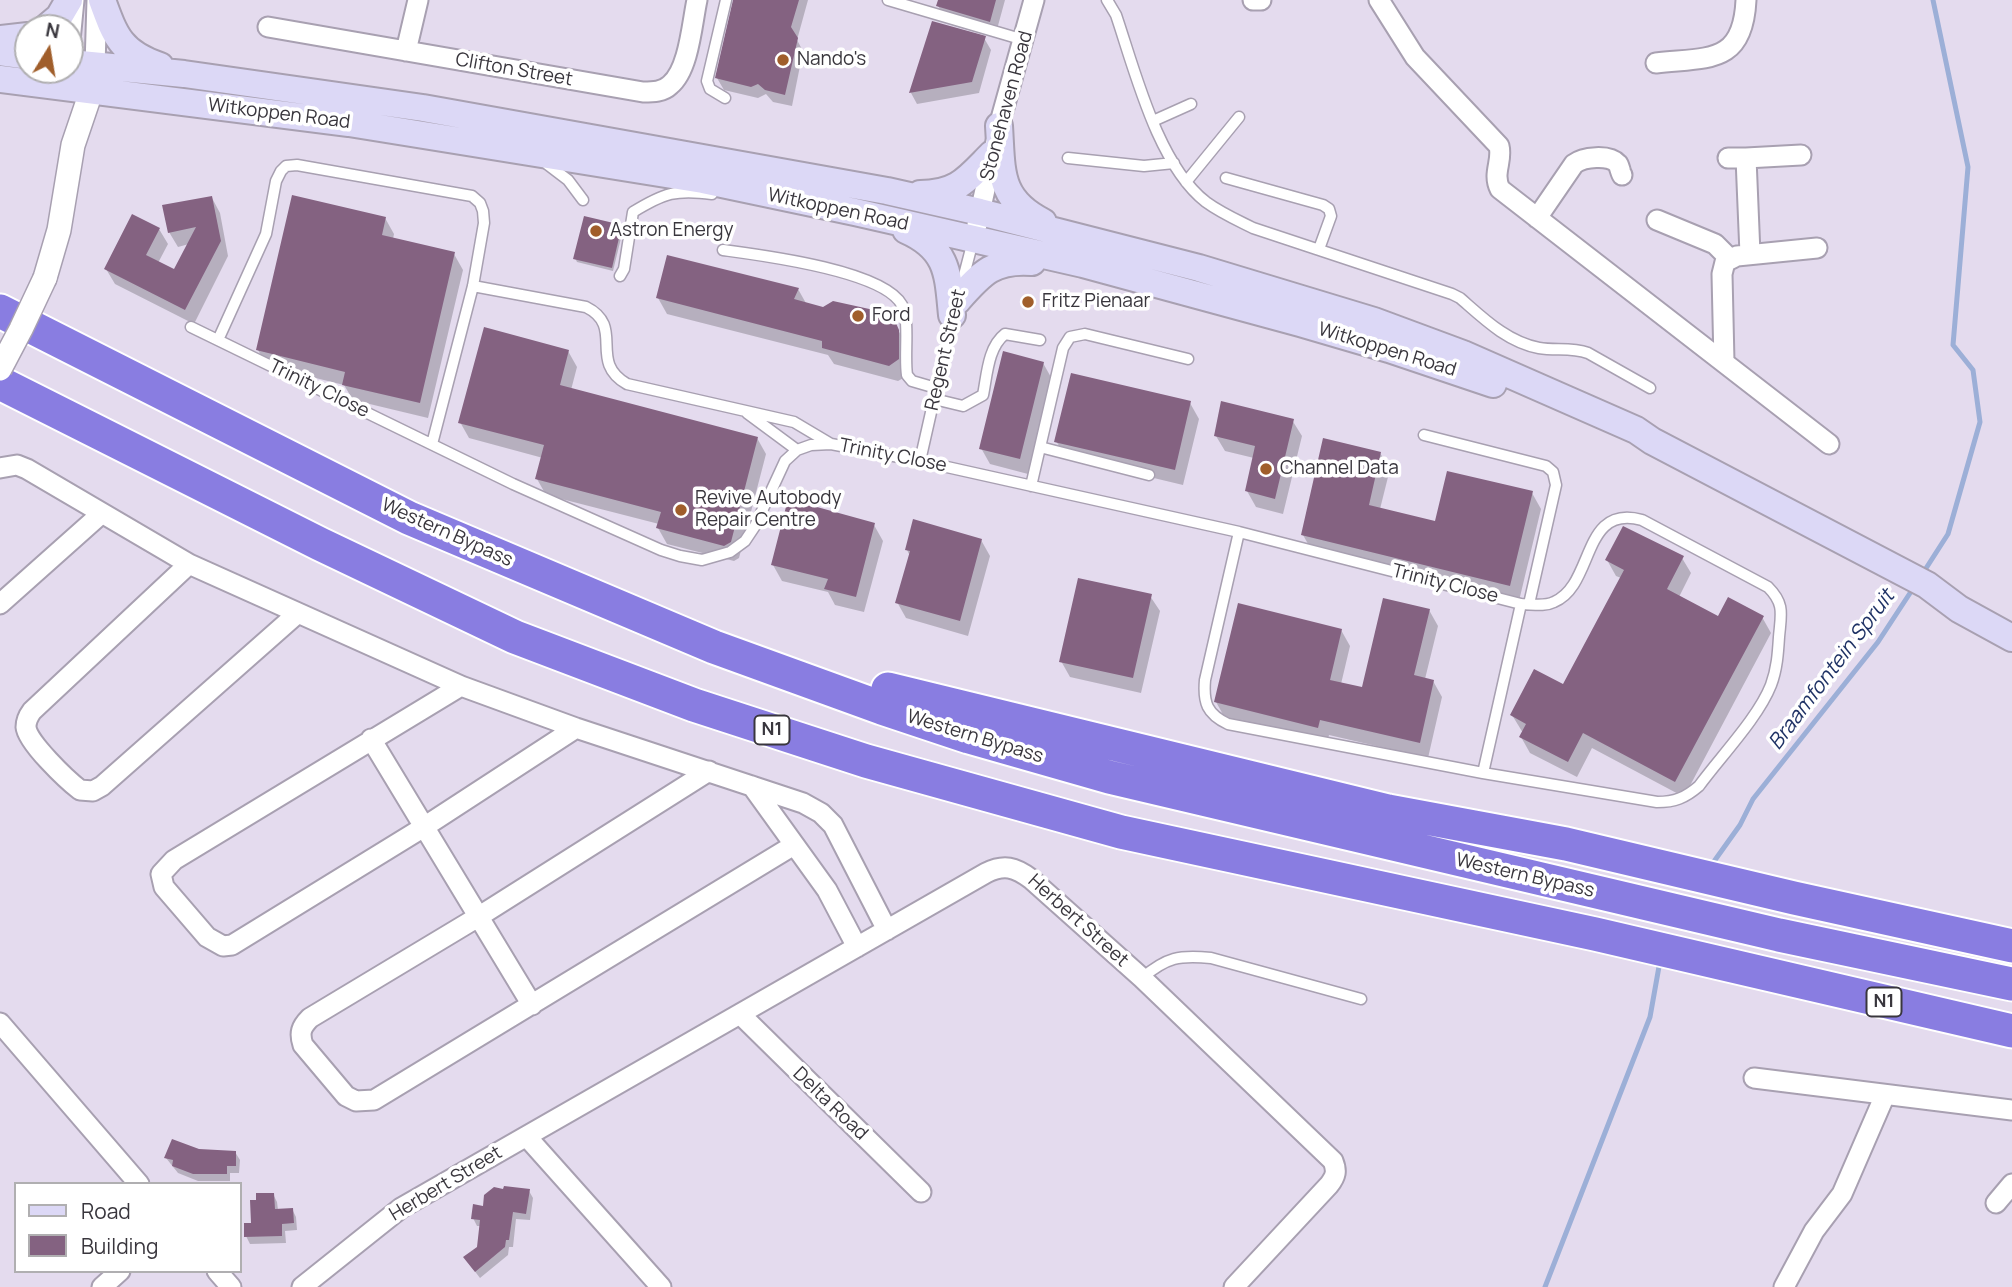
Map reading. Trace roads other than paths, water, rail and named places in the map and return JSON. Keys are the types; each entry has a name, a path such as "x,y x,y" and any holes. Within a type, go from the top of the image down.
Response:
{"highway":[{"name":"Western Bypass","path":"0,311 409,519 714,647 957,733 1109,777 1550,883 2012,984"},
{"name":"N1","path":"0,383 320,544 515,637 694,705 866,761 1121,832 1451,904 1594,943 1754,980 2012,1031"},
{"path":"756,661 879,687 1388,811 1566,844 2012,946"},
{"path":"1754,980 2012,1047"}],"main road":[{"path":"60,14 71,0"},
{"path":"100,0 115,35 125,47 148,61 184,74"},
{"name":"Witkoppen Road","path":"84,75 184,74 423,108 887,191 1076,236 1270,288 1399,329 1636,430 1652,441 1932,589 1959,609 2012,638"},
{"name":"Witkoppen Road","path":"84,76 349,123 703,180 1083,264 1389,349 1541,401 1633,439 1652,441"},
{"path":"999,126 1003,170 1014,201 1031,216 1076,236"},
{"path":"887,191 928,194 948,191 964,183 992,154"},
{"path":"855,212 913,233 936,250 948,274 955,308"},
{"path":"955,308 985,271 1003,263 1022,261 1083,264"},
{"name":"Witkoppen Road","path":"1932,589 1957,595 2012,622"}],"street":[{"path":"84,55 100,0"},
{"path":"407,51 418,0"},
{"name":"Clifton Street","path":"268,27 643,93 659,92 671,85 681,72 697,0"},
{"name":"Stonehaven Road","path":"974,240 999,126 1034,0"},
{"path":"1253,0 1261,0"},
{"path":"1379,0 1415,57 1494,140 1500,150 1496,176 1500,189 1829,444"},
{"path":"1656,63 1714,56 1728,50 1737,41 1742,29 1746,0"},
{"path":"0,369 45,278 60,230 73,145 77,84"},
{"path":"1750,254 1737,158 1801,155"},
{"path":"1537,218 1574,164 1580,160 1611,160 1618,164 1622,175"},
{"path":"1657,220 1708,241 1729,258"},
{"path":"1724,362 1722,274 1725,262 1729,258 1750,254 1817,248"},
{"path":"0,468 17,465 27,469 188,564 461,686 576,728 803,803 821,813 833,825 887,930"},
{"path":"0,604 101,513"},
{"path":"188,564 32,711 28,718 26,727 34,743 80,790 93,791 102,786 298,613"},
{"path":"461,686 174,860 161,874 164,887 208,937 223,946 232,945 424,827 576,728"},
{"path":"371,739 532,1004"},
{"path":"709,771 478,917 310,1018 301,1029 303,1045 346,1096 365,1102 383,1096 794,845"},
{"path":"752,786 827,890 857,947"},
{"name":"Herbert Street","path":"302,1287 401,1208 986,873 1005,866 1023,872 1142,978 1326,1153 1336,1170 1335,1178 1329,1185 1234,1287"},
{"name":"Delta Road","path":"741,1015 921,1192"},
{"path":"0,1023 137,1182"},
{"path":"1754,1078 2012,1110"},
{"path":"1784,1287 1814,1231 1842,1194 1885,1095"},
{"path":"527,1137 661,1287"},
{"path":"1996,1203 2012,1184"},
{"path":"102,1287 118,1273"},
{"path":"218,1273 231,1287"}],"lane":[{"path":"725,98 710,89 707,81 726,0"},
{"path":"888,0 1024,40"},
{"path":"1108,0 1116,15 1153,121 1186,182 1205,201 1253,228 1452,294 1502,332 1520,341 1539,348 1576,349 1588,353 1650,388"},
{"path":"1153,121 1191,104"},
{"path":"1186,182 1239,117"},
{"path":"495,146 548,164 568,180 583,200"},
{"path":"1068,158 1144,166 1174,163"},
{"path":"218,340 266,233 276,181 286,166 296,164 471,196 480,203 484,223 473,286 432,444"},
{"path":"1226,178 1323,205 1329,209 1331,216 1319,249"},
{"path":"620,275 624,269 633,212 651,200 670,193 693,192 720,196"},
{"path":"748,201 798,201"},
{"name":"Regent Street","path":"920,461 955,308 974,240"},
{"path":"723,250 798,262 849,274 890,293 899,300 904,313 906,375 912,381 963,406 983,395 991,357 998,339 1005,334 1040,340"},
{"path":"473,286 586,307 598,313 604,323 609,368 616,378 627,384 794,422 831,444"},
{"name":"Trinity Close","path":"191,327 513,484 661,550 702,559 730,552 745,541 759,518 785,461 797,450 811,445 831,444 920,461 1239,532 1525,604 1545,605 1566,594 1602,529 1610,520 1620,517 1642,520 1768,587 1777,596 1782,613 1777,664 1772,684 1763,701 1699,786 1687,796 1673,802 1657,802 1483,773 1525,604"},
{"path":"1031,486 1063,348 1070,337 1085,334 1188,359"},
{"path":"743,411 797,450"},
{"path":"1424,435 1546,467 1553,472 1556,485 1525,604"},
{"path":"1040,447 1149,475"},
{"path":"1239,532 1205,680 1205,705 1211,714 1228,724 1483,773"},
{"path":"1142,978 1168,959 1181,956 1203,957 1361,999"}],"waterway":[{"name":"Braamfontein Spruit","path":"1923,573 1948,534 1980,422 1973,370 1953,345 1968,167 1933,0"},
{"name":"Braamfontein Spruit","path":"1710,867 1740,825 1753,799 1878,642 1914,587"},
{"name":"Braamfontein Spruit","path":"1545,1287 1650,1017 1660,961"}],"place":[{"name":"Nando's","path":"783,60"},
{"name":"Astron Energy","path":"596,231"},
{"name":"Fritz Pienaar","path":"1028,302"},
{"name":"Ford","path":"858,316"},
{"name":"Channel Data","path":"1266,469"},
{"name":"Revive Autobody Repair Centre","path":"681,510"}]}
